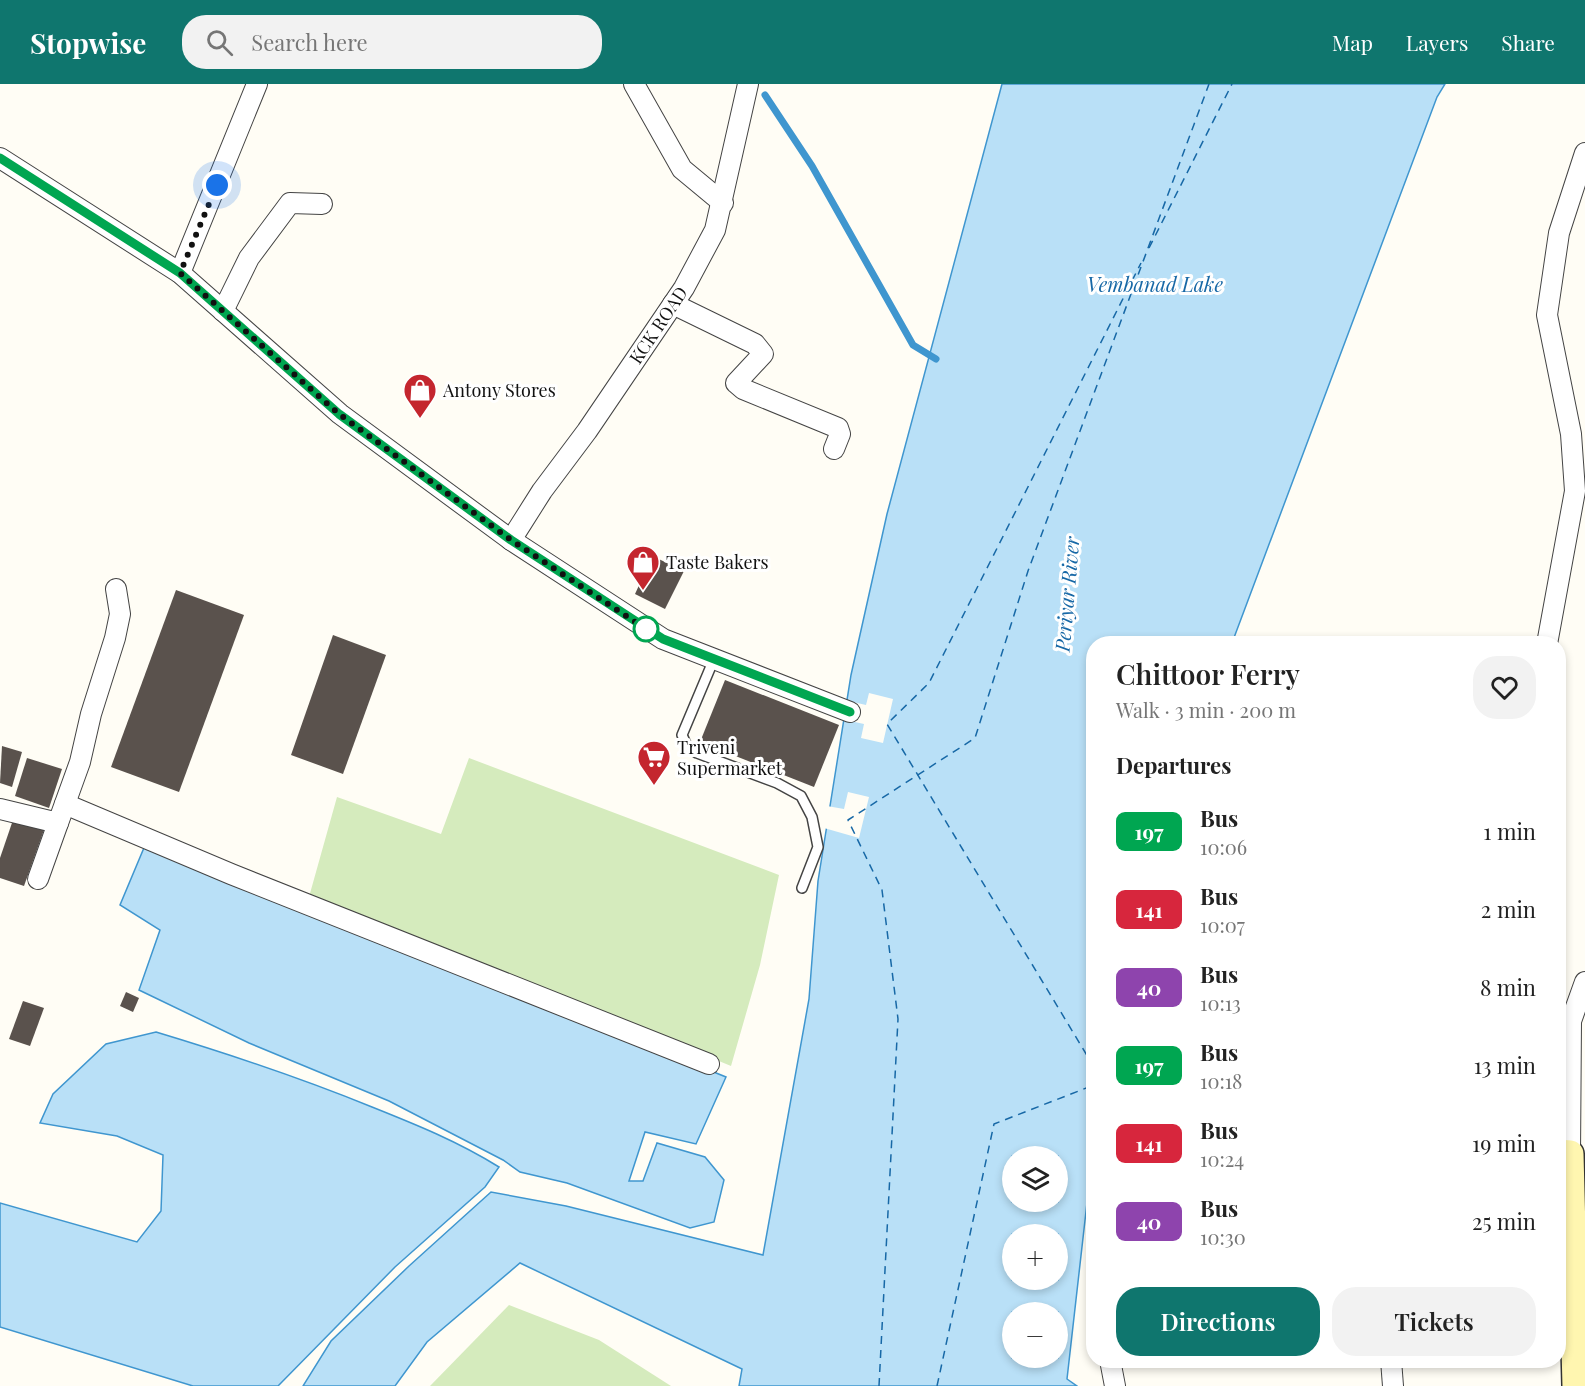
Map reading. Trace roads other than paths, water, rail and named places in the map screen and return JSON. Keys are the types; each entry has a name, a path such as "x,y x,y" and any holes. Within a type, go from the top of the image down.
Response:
{"street":[{"path":"180,273 257,84"},
{"path":"634,84 682,169 723,203"},
{"name":"KCK ROAD","path":"511,540 542,491 587,431 674,304 715,230 723,203 748,84"},
{"path":"1548,636 1575,491 1578,435 1547,315 1559,233 1585,153"},
{"path":"0,158 180,273 339,414 511,540 663,639 850,712"},
{"path":"223,311 249,258 290,203 322,204"},
{"path":"674,304 755,344 763,354 736,383 743,389 838,428 840,434 834,449"},
{"path":"38,879 80,762 91,714 115,638 120,614 116,590"},
{"path":"65,804 231,874 709,1064"},
{"path":"0,809 58,823"},
{"path":"1566,1117 1571,1021 1585,982"},
{"path":"1566,1059 1569,1064"},
{"path":"1566,1192 1576,1386"},
{"path":"1112,1368 1115,1386"},
{"path":"1392,1368 1393,1386"}],"lane":[{"path":"714,659 682,735 687,746 697,753 777,783 801,796 812,817 818,847 801,888"}],"water":[{"name":"Vembanad Lake","path":"1002,84 1445,84 1437,97 1235,636 1086,636 1086,1212 1067,1379 1077,1386 739,1386 742,1369 520,1263 427,1342 395,1386 303,1386 331,1341 491,1192 566,1206 763,1255 809,999 818,881 851,675 887,514"},
{"path":"146,843 726,1077 696,1144 645,1132 629,1181 643,1181 657,1143 705,1157 724,1180 714,1222 690,1228 567,1183 520,1172 503,1160 389,1101 249,1043 139,990 160,930 120,905"},
{"path":"156,1032 265,1067 345,1096 437,1134 499,1167 485,1187 395,1267 278,1386 193,1386 0,1327 0,1203 137,1242 161,1211 163,1155 117,1136 40,1123 53,1094 106,1044"}],"waterway":[{"path":"765,95 812,166 913,345 936,359"}],"place":[{"name":"Antony Stores","path":"420,419"},
{"name":"Taste Bakers","path":"643,591"},
{"name":"Triveni Supermarket","path":"654,786"}],"water label":[{"name":"Periyar River","path":"1066,594"}]}
